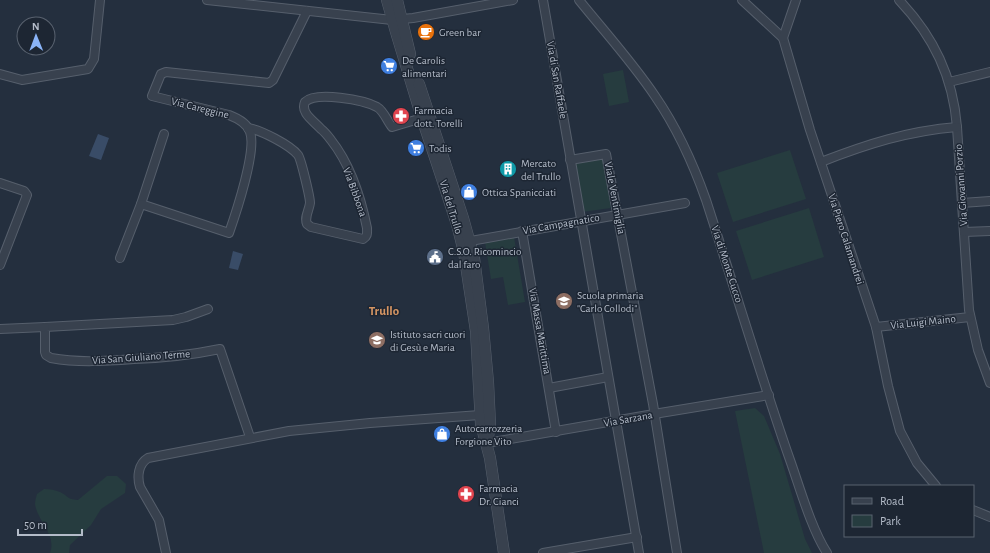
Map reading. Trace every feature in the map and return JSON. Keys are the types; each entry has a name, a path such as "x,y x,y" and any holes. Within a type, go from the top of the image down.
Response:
{"street":[{"path":"0,74 22,80 88,68 94,59 100,0"},
{"path":"207,0 396,20 513,0"},
{"name":"Via del Trullo","path":"387,0 415,71 466,242 467,268 476,331 480,415 496,495 504,553"},
{"name":"Via del Trullo","path":"397,0 396,20 422,118 455,217 474,258 480,299 488,382 490,424 487,444"},
{"name":"Via di San Raffaele","path":"543,0 570,160"},
{"name":"Via di Monte Cucco","path":"579,0 654,94 673,125 693,166 706,200 775,417 811,518 827,553"},
{"name":"Via Piero Calamandrei","path":"742,0 782,38 810,130 876,327 888,386 900,431 917,463 935,485"},
{"path":"782,38 796,0"},
{"name":"Via Giovanni Porzio","path":"899,0 915,18 932,42 941,59 955,104 970,317 978,350 990,383"},
{"name":"Via Careggine","path":"248,128 240,120 229,115 152,96 161,74 166,72 269,83 273,80 307,11"},
{"path":"949,82 990,72"},
{"name":"Via Bibbona","path":"248,128 261,131 298,155 303,169 310,203 306,218 307,224 311,227 363,239 366,238 367,228 351,176 336,148 321,129 306,115 304,105 307,100 313,97 354,99 379,109 392,127 422,118"},
{"path":"821,162 880,140 919,131 957,127"},
{"path":"140,204 229,233 242,192 251,149 252,138 248,128"},
{"path":"120,258 164,134"},
{"name":"Viale Ventimiglia","path":"570,160 606,154 654,414 677,553"},
{"path":"570,160 639,553"},
{"path":"0,183 24,191 26,195 0,265"},
{"path":"962,202 990,201"},
{"name":"Via Campagnatico","path":"466,242 685,203"},
{"name":"Via Massa Marittima","path":"522,231 556,432"},
{"path":"964,232 990,231"},
{"path":"0,329 173,320 208,309"},
{"name":"Via Luigi Maino","path":"876,327 970,317"},
{"name":"Via San Giuliano Terme","path":"45,327 44,348 46,355 49,358 100,361 166,358 220,349 250,437"},
{"path":"549,388 608,377"},
{"name":"Via Sarzana","path":"487,444 769,395"},
{"path":"166,553 159,520 140,488 139,483 139,474 142,463 148,458 250,437 289,431 334,426 480,415"},
{"path":"974,510 990,517"},
{"path":"543,553 636,537"}],"green space":[{"path":"623,70 629,102 609,106 603,74"},
{"path":"790,150 806,199 733,222 717,173"},
{"path":"603,159 611,208 582,212 575,164"},
{"path":"809,208 824,257 752,280 736,231"},
{"path":"514,237 525,302 508,305 503,277 491,279 485,242"},
{"path":"755,408 764,416 780,454 805,539 812,553 764,553 735,411"},
{"path":"107,476 117,476 126,484 125,493 101,509 91,525 70,545 69,553 50,553 51,540 39,516 35,504 37,494 44,489 50,489 60,492 74,500 78,500"}],"water":[{"path":"98,134 109,138 101,160 89,156"},
{"path":"233,251 243,254 238,270 229,268"}],"place":[{"name":"Green bar","path":"426,32"},
{"name":"De Carolis alimentari","path":"389,66"},
{"name":"Farmacia dott. Torelli","path":"401,116"},
{"name":"Todis","path":"416,148"},
{"name":"Mercato del Trullo","path":"508,169"},
{"name":"Ottica Spanicciati","path":"469,192"},
{"name":"C.S.O. Ricomincio dal faro","path":"435,257"},
{"name":"Scuola primaria \"Carlo Collodi\"","path":"564,301"},
{"name":"Istituto sacri cuori di Gesù e Maria","path":"377,340"},
{"name":"Autocarrozzeria Forgione Vito","path":"442,434"},
{"name":"Farmacia Dr. Cianci","path":"466,494"}],"district":[{"name":"Trullo","path":"384,311"}]}
